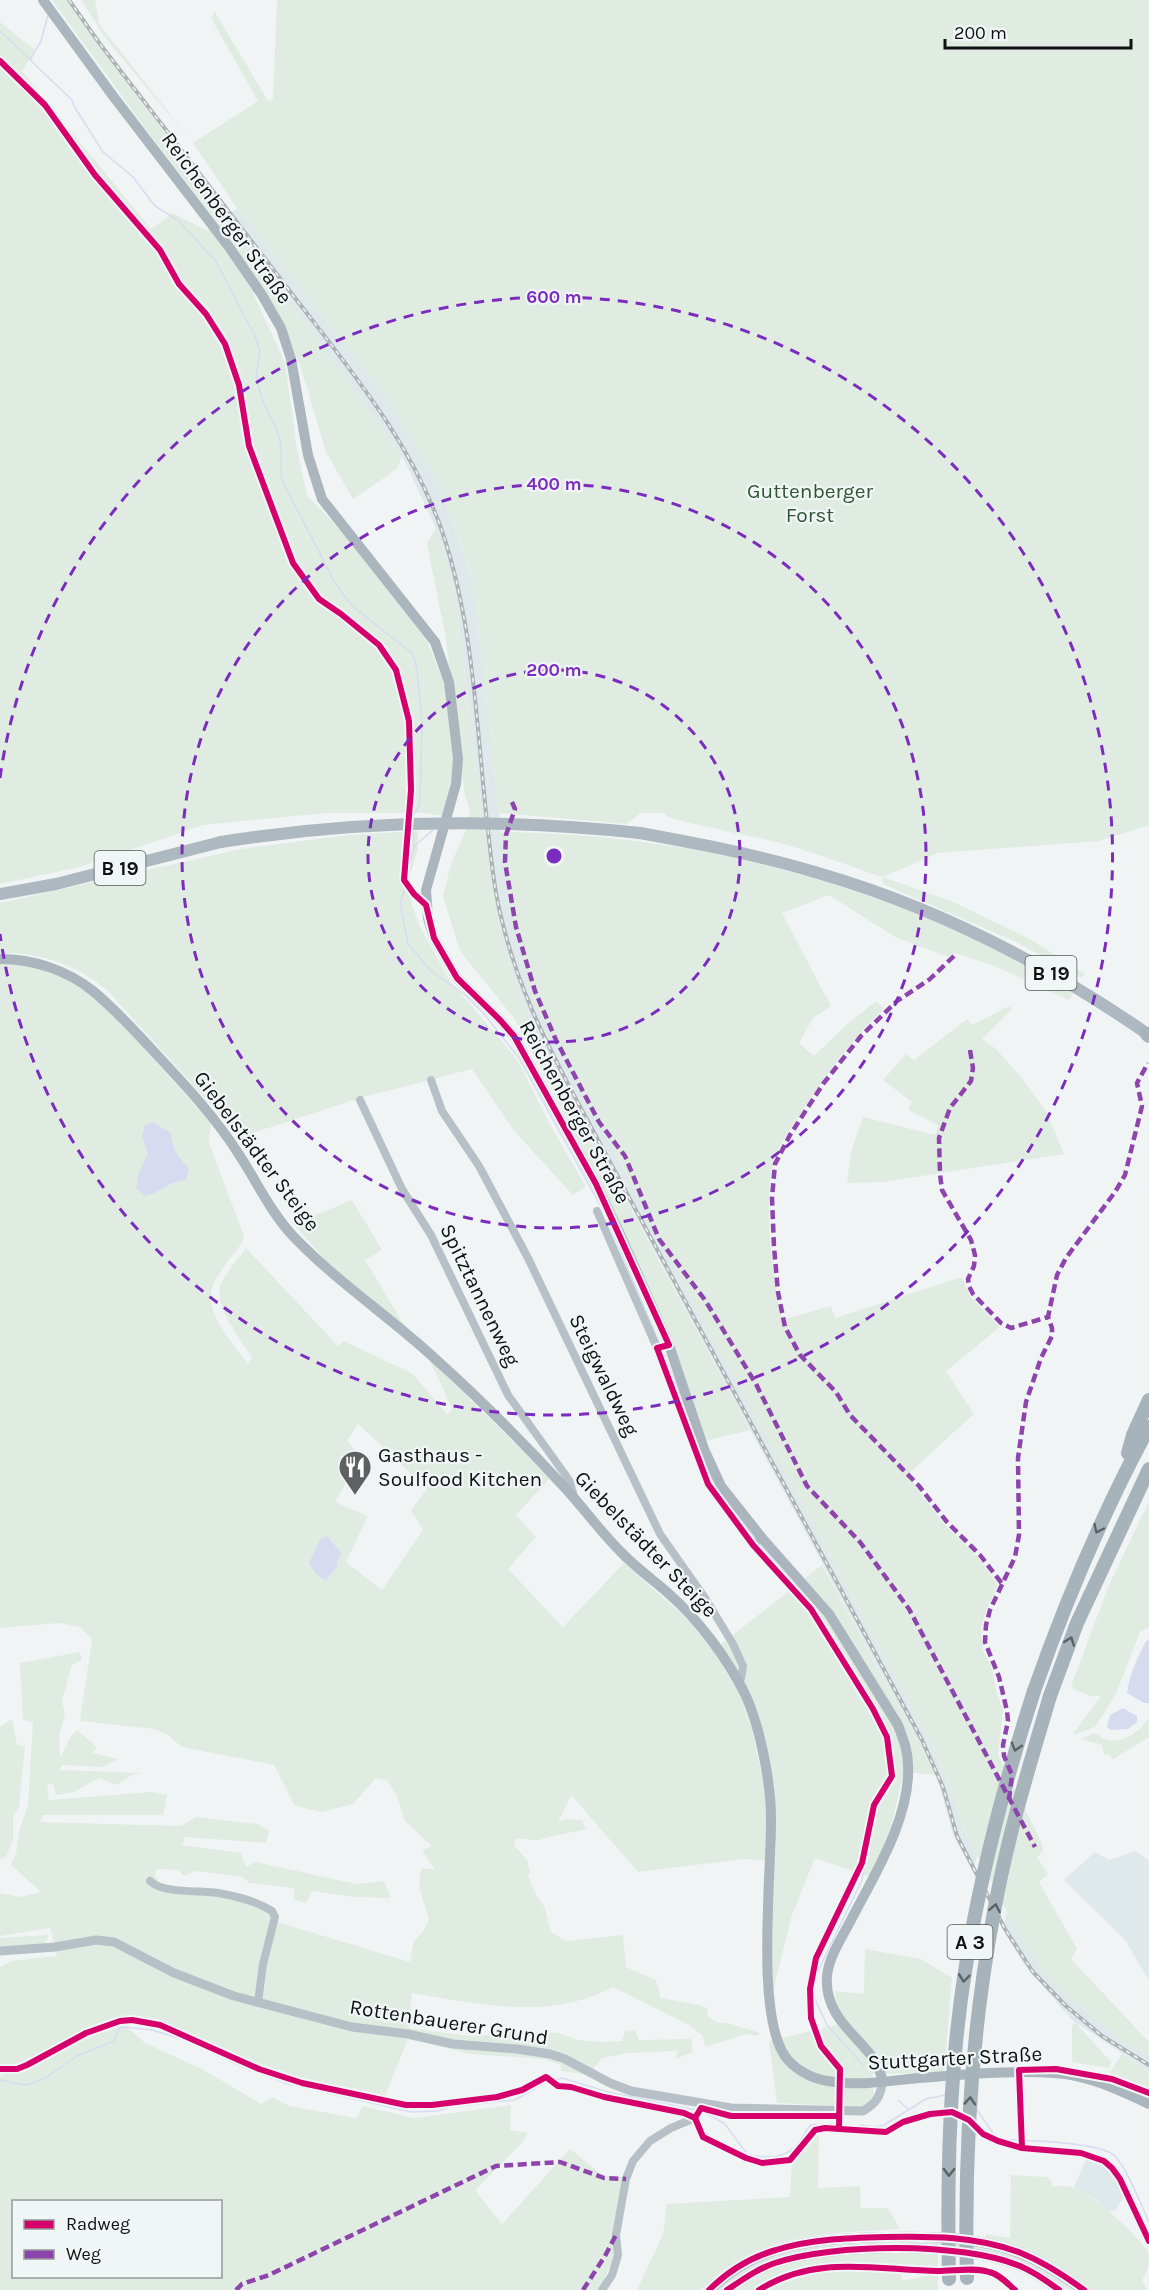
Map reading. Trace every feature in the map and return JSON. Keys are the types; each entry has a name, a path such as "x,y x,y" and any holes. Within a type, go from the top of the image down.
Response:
{"highway":[{"name":"A 3","path":"1119,1484 1133,1435 1149,1400"},
{"name":"A 3","path":"950,2285 950,2131 955,2062 966,1967 998,1815 1034,1691 1084,1561 1119,1484 1149,1427"},
{"name":"A 3","path":"967,2284 965,2201 973,2061 984,1971 1008,1845 1050,1696 1077,1623 1149,1469"},
{"path":"1136,1494 1149,1479"}],"main road":[{"name":"Reichenberger Straße","path":"43,0 112,96 229,247 281,328 291,359 308,455 322,499 435,642 449,681 458,759 456,784 426,890 428,918 434,938 457,978 514,1036 596,1184 721,1486 759,1540 829,1614 898,1725 906,1744 909,1766 906,1794 893,1835 833,1955 827,1980 831,2005 840,2021 878,2064 882,2082"},
{"name":"B 19","path":"0,894 56,884 221,842 303,830 371,825 545,824 640,833 714,846 784,863 838,879 918,909 1034,963 1148,1035"},
{"name":"Giebelstädter Steige","path":"0,959 18,959 59,970 88,987 115,1010 216,1122 288,1231 329,1273 431,1354 576,1500 605,1536 693,1617 717,1649 737,1680 750,1707 769,1786 772,1816 767,1930 770,1991 776,2040 786,2058 801,2070 817,2079 830,2082"},
{"name":"Stuttgarter Straße","path":"830,2082 882,2082 1019,2072 1056,2073 1080,2076 1114,2087 1149,2104"},
{"path":"709,2290 749,2261 773,2250 799,2243 844,2238 921,2236 964,2239 1010,2250 1040,2262 1084,2290"},
{"path":"727,2290 750,2274 796,2257 841,2250 893,2249 948,2251 999,2259 1019,2266 1059,2290"}],"street":[{"name":"Steigwaldweg","path":"431,1080 442,1111 479,1166 528,1258 660,1534 705,1598 733,1644 744,1671 741,1679 737,1680"},
{"name":"Spitztannenweg","path":"360,1100 402,1189 431,1235 508,1395 569,1480 576,1500"},
{"name":"Reichenberger Straße","path":"597,1210 663,1346"},
{"path":"150,1881 159,1887 217,1892 272,1911 275,1917 263,1964 258,2002"},
{"name":"Rottenbauerer Grund","path":"0,1951 55,1947 96,1940 114,1942 209,1987 258,2002 352,2027 408,2034 453,2044 550,2054 565,2059 621,2088 703,2105 731,2108 863,2111 874,2105 879,2098 882,2082"},
{"path":"602,2290 612,2275 618,2255 616,2235 626,2178 633,2161 650,2141 671,2128 695,2118 703,2105"}],"shaded area":[{"path":"237,208 383,392 440,485 473,581 510,912 617,1156 935,1750 955,1800 963,1828 977,1855 973,1871 954,1837 936,1775 641,1226 609,1168 577,1118 527,1014 501,937 474,752 457,607 436,528 402,456 227,216"},
{"path":"1136,1851 1149,1861 1149,1981 1126,1941 1064,1880 1095,1852 1109,1860"},
{"path":"1007,1912 1043,1971 1071,1999 1122,2040 1149,2055 1149,2071 1072,2020 1023,1963 1003,1930"},
{"path":"1085,2155 1102,2162 1118,2180 1124,2196 1116,2210 1108,2212 1101,2207 1098,2201 1074,2187 1086,2160"},
{"path":"913,2239 979,2244 1028,2260 1080,2290 1069,2290 1047,2276 1011,2260 861,2246 723,2290 714,2290 769,2255 814,2244"}],"green space":[{"path":"52,0 66,0 402,456 397,469 353,499 326,452 301,368 285,329 260,287 253,293 285,363 297,449 307,495 346,536 424,633 445,686 454,770 443,816 424,813 327,813 203,825 80,867 0,884 0,22 35,50 22,71 151,229 173,213 207,231 218,223"},
{"path":"81,0 95,0 99,24 193,143 106,39"},
{"name":"Guttenberger Forst","path":"277,0 1149,0 1149,825 1099,841 938,853 883,877 951,901 1030,939 1085,974 1082,978 1016,942 883,884 882,877 777,842 689,823 668,817 664,813 641,813 626,824 498,813 473,581 440,485 383,392 237,208 193,143 258,101 211,18 215,12 268,101 273,99"},
{"path":"436,528 457,607 474,752 501,937 527,1014 577,1118 609,1168 750,1430 705,1441 597,1177 514,1018 460,951 443,896 451,864 465,832 470,810 465,796 446,639 427,544"},
{"path":"418,831 418,849 410,874 411,902 420,927 450,981 517,1059 551,1126 586,1187 573,1195 515,1132 472,1069 360,1098 240,1137 107,990 71,967 57,962 29,955 0,953 0,903 241,849 349,835"},
{"path":"500,832 557,834 671,846 782,869 891,904 961,932 1073,993 1069,1000 992,965 955,953 948,957 895,937 829,895 782,913 831,1006 813,1018 799,1043 814,1056 846,1025 876,1001 884,1009 838,1060 780,1146 770,1181 770,1242 782,1320 831,1306 835,1318 962,1277 970,1296 1000,1327 946,1371 974,1414 907,1475 944,1524 978,1557 998,1585 981,1628 983,1651 992,1668 1003,1710 998,1755 1042,1843 1043,1851 1037,1857 1048,1874 1039,1882 1077,1949 1071,1959 1149,2042 1149,2055 1122,2040 1071,1999 1043,1971 1007,1912 963,1828 955,1800 935,1750 689,1295 613,1147 533,1000 510,912"},
{"path":"0,963 17,963 57,973 85,990 113,1014 211,1123 209,1143 244,1236 242,1243 215,1281 211,1292 211,1303 220,1325 248,1364 252,1358 225,1314 219,1295 225,1277 246,1248 338,1346 344,1341 413,1374 448,1415 452,1408 429,1359 550,1478 516,1515 536,1537 508,1569 563,1627 624,1563 689,1621 713,1651 740,1694 752,1730 765,1788 766,1861 744,1859 638,1872 571,1795 558,1823 565,1819 582,1820 586,1829 539,1840 518,1839 515,1840 514,1845 527,1860 530,1872 528,1875 536,1895 545,1908 551,1932 566,1941 623,1935 626,1967 656,1980 661,1998 707,2008 708,2016 716,2022 760,2033 758,2036 746,2034 705,2047 703,2036 689,2025 613,1987 566,2004 522,2007 499,2006 412,1993 409,2028 468,2036 548,2032 559,2033 578,2040 600,2042 622,2041 625,2031 635,2030 639,2040 691,2039 693,2052 676,2059 677,2051 628,2053 602,2058 588,2075 561,2071 561,2065 544,2059 471,2054 408,2039 383,2101 273,2075 173,2029 137,2021 120,2021 145,2043 204,2070 261,2104 272,2097 289,2106 356,2118 363,2106 414,2118 511,2105 510,2130 528,2133 521,2144 475,2190 502,2224 570,2149 604,2176 623,2177 614,2234 615,2255 599,2290 0,2290 0,2077 8,2070 0,2069 0,1967 11,1961 57,1956 50,1928 0,1936 0,1893 20,1897 41,1892 11,1865 16,1854 19,1831 28,1805 33,1722 23,1720 20,1663 80,1652 82,1660 72,1665 62,1701 65,1713 59,1736 60,1756 77,1730 97,1747 93,1753 118,1759 102,1767 62,1765 60,1770 143,1773 132,1775 116,1785 99,1778 74,1792 56,1795 53,1784 47,1783 49,1800 152,1792 167,1795 163,1815 43,1815 40,1822 181,1826 196,1817 257,1824 269,1831 266,1843 185,1837 182,1845 241,1853 246,1867 255,1862 357,1884 384,1881 391,1898 354,1897 312,1891 306,1903 294,1900 294,1888 249,1883 243,1877 197,1871 184,1876 178,1870 156,1869 155,1878 158,1878 158,1884 178,1886 177,1889 217,1892 267,1908 274,1921 410,1962 414,1941 422,1933 429,1919 421,1893 420,1874 422,1868 435,1870 422,1850 432,1846 405,1821 397,1796 387,1780 376,1778 353,1804 322,1812 295,1806 274,1765 182,1747 168,1735 154,1729 80,1721 92,1639 80,1627 59,1623 0,1628","holes":["358,1424 427,1489 411,1510 423,1530 382,1590 346,1562 368,1516 335,1502 361,1457 347,1441"]},
{"path":"1009,1006 1012,1009 982,1039 996,1049 1022,1078 1047,1113 1064,1154 883,1182 847,1183 851,1152 863,1117 935,1135 938,1125 908,1110 912,1102 883,1080 906,1054 914,1060 967,1019 972,1025"},
{"path":"352,1200 382,1250 365,1260 406,1328 332,1268 294,1224"},
{"path":"1149,1501 1149,1627 1140,1632 1115,1696 1095,1727 1074,1735 1100,1698 1098,1695 1094,1697 1075,1690 1071,1686 1109,1585"},
{"path":"822,1565 936,1775 904,1772 889,1834 870,1877 815,1858 792,1915 773,1991 771,1930 776,1848 775,1787 752,1701 720,1645"},
{"path":"1149,1718 1149,1737 1112,1760 1111,1755 1104,1754 1102,1745 1081,1739 1094,1733 1104,1739 1121,1740 1136,1731"},
{"path":"12,1719 17,1745 25,1746 19,1807 13,1816 13,1840 6,1857 0,1859 0,1727"},
{"path":"49,1935 44,1945 0,1951 0,1938"},
{"path":"865,1949 921,1959 952,1978 944,2073 872,2074 874,2095 869,2103 861,2107 777,2103 769,2041 836,2025 844,2019 836,2003 835,1991 864,1994"},
{"path":"1076,2023 1111,2062 1109,2068 1072,2062 1072,2025"},
{"path":"1122,2054 1149,2071 1149,2100 1110,2083 1110,2072"},
{"path":"819,2135 818,2188 860,2186 861,2208 888,2208 900,2229 819,2235 768,2247 744,2257 722,2271 701,2290 637,2290 663,2234 667,2204 790,2197 792,2162"},
{"path":"1011,2175 1048,2177 1053,2186 1076,2188 1104,2208 1137,2238 1149,2254 1148,2268 1142,2280 1147,2290 1091,2290 1056,2266 985,2239 986,2234 1010,2238"},
{"path":"883,2252 938,2255 938,2268 863,2263 824,2266 824,2269 864,2268 901,2271 902,2281 938,2275 938,2290 732,2290 763,2271 799,2259"}],"water":[{"path":"153,1122 171,1133 176,1152 189,1169 186,1180 173,1183 144,1196 136,1188 138,1175 148,1153 142,1137 145,1125"},
{"path":"327,1536 341,1553 337,1566 326,1581 316,1574 309,1563 320,1540"},
{"path":"1149,1640 1149,1703 1144,1703 1127,1693 1134,1666 1146,1641"},
{"path":"1123,1708 1137,1716 1137,1722 1128,1729 1111,1730 1107,1727 1110,1715"}],"waterway":[{"path":"30,60 41,41 48,15"},
{"path":"0,31 72,100 103,152 133,177 155,206 179,221 215,260 255,336 260,351 256,377 281,445 281,478 334,581 351,605 413,654 417,670 422,723 420,804 413,820"},
{"path":"414,846 433,830"},
{"path":"407,878 414,847 413,831"},
{"path":"406,885 400,903 408,944 431,971 464,994 484,1014 519,1058 600,1205"},
{"path":"610,1226 674,1378 690,1424"},
{"path":"707,1468 712,1480"},
{"path":"719,1492 755,1538"},
{"path":"760,1544 816,1610 891,1734 895,1777 876,1806 862,1880 818,1971 813,1995 827,2025 863,2065"},
{"path":"0,2080 26,2085 45,2078 77,2056 114,2041 119,2029 123,2027 152,2030 188,2041 242,2067 288,2084 411,2112 438,2111 450,2107 515,2100 543,2084 562,2078 608,2092 696,2110"},
{"path":"841,2124 850,2127 884,2125 926,2099 945,2095"},
{"path":"898,2100 908,2109"},
{"path":"975,2107 997,2139 1093,2147 1115,2156 1129,2178 1149,2222"},
{"path":"703,2112 724,2123 748,2155 763,2157 783,2155 789,2152 811,2125 836,2124"}],"tram line":[{"path":"716,2290 729,2279 759,2261 775,2255 828,2244 894,2240 927,2241 988,2248 1029,2262 1076,2290"}],"railway":[{"path":"69,0 100,44 354,375 395,434 413,465 442,531 461,600 472,670 486,813 497,896 513,960 541,1030 577,1101 922,1740 943,1787 957,1836 1005,1929 1033,1972 1066,2006 1102,2036 1149,2065"}],"marked path":[{"path":"512,802 515,809 506,835 505,862 516,927 535,991 556,1040 599,1122 625,1156 659,1239 705,1300 756,1384 807,1486 860,1542 909,1609 1035,1847"},
{"path":"954,956 930,979 897,1001 861,1036 823,1084 790,1135 775,1164 772,1198 774,1247 778,1292 785,1327 800,1355 836,1392 850,1415 919,1486 947,1522 980,1555 1003,1585"},
{"path":"970,1050 973,1068 971,1081 950,1108 939,1138 942,1190 971,1240 975,1255 974,1266 968,1279 969,1286 973,1294 1001,1323 1011,1328 1048,1317"},
{"path":"1009,1800 1012,1775 1004,1756 1003,1745 1008,1721 1007,1711 999,1677 985,1642 990,1610 1015,1557 1019,1535 1018,1458 1026,1402 1041,1358 1052,1336 1048,1317 1057,1275 1066,1258 1125,1175 1142,1106 1137,1083 1148,1063"},
{"path":"236,2290 242,2284 269,2275 496,2166 560,2162 604,2178 626,2179"},
{"path":"583,2290 616,2235"}],"cycle path":[{"path":"0,61 45,105 95,175 160,250 179,284 206,314 225,344 239,385 249,446 293,563 319,599 379,645 396,670 409,721 411,790 404,880 426,905 434,938 457,978 514,1036 596,1184 669,1345 657,1348 708,1484 753,1545 811,1609 873,1709 887,1737 892,1776 874,1805 862,1863 816,1958 810,1989 811,2018 821,2046 840,2069 839,2129"},
{"path":"0,2069 17,2069 86,2033 120,2021 132,2020 160,2025 259,2069 302,2083 406,2105 432,2105 497,2097 522,2090 546,2077 558,2086 684,2113 695,2118"},
{"path":"1022,2148 1019,2070 1056,2069 1112,2079 1149,2093"},
{"path":"695,2118 701,2108 731,2116 839,2116"},
{"path":"695,2118 703,2137 746,2158 762,2163 790,2160 815,2130 825,2128 886,2132 903,2122 930,2114 952,2112 969,2120 983,2134 998,2141 1022,2148 1081,2153 1104,2161 1120,2179 1149,2241"},
{"path":"709,2290 732,2271 749,2261 789,2246 816,2241 885,2237 954,2238 1004,2247 1037,2261 1084,2290"},
{"path":"727,2290 762,2268 800,2256 863,2249 898,2248 933,2249 995,2258 1025,2268 1059,2290"},
{"path":"759,2290 780,2279 802,2272 846,2267 938,2271 970,2269 993,2273 1015,2290"}],"place":[{"name":"Gasthaus - Soulfood Kitchen","path":"355,1496"}]}
